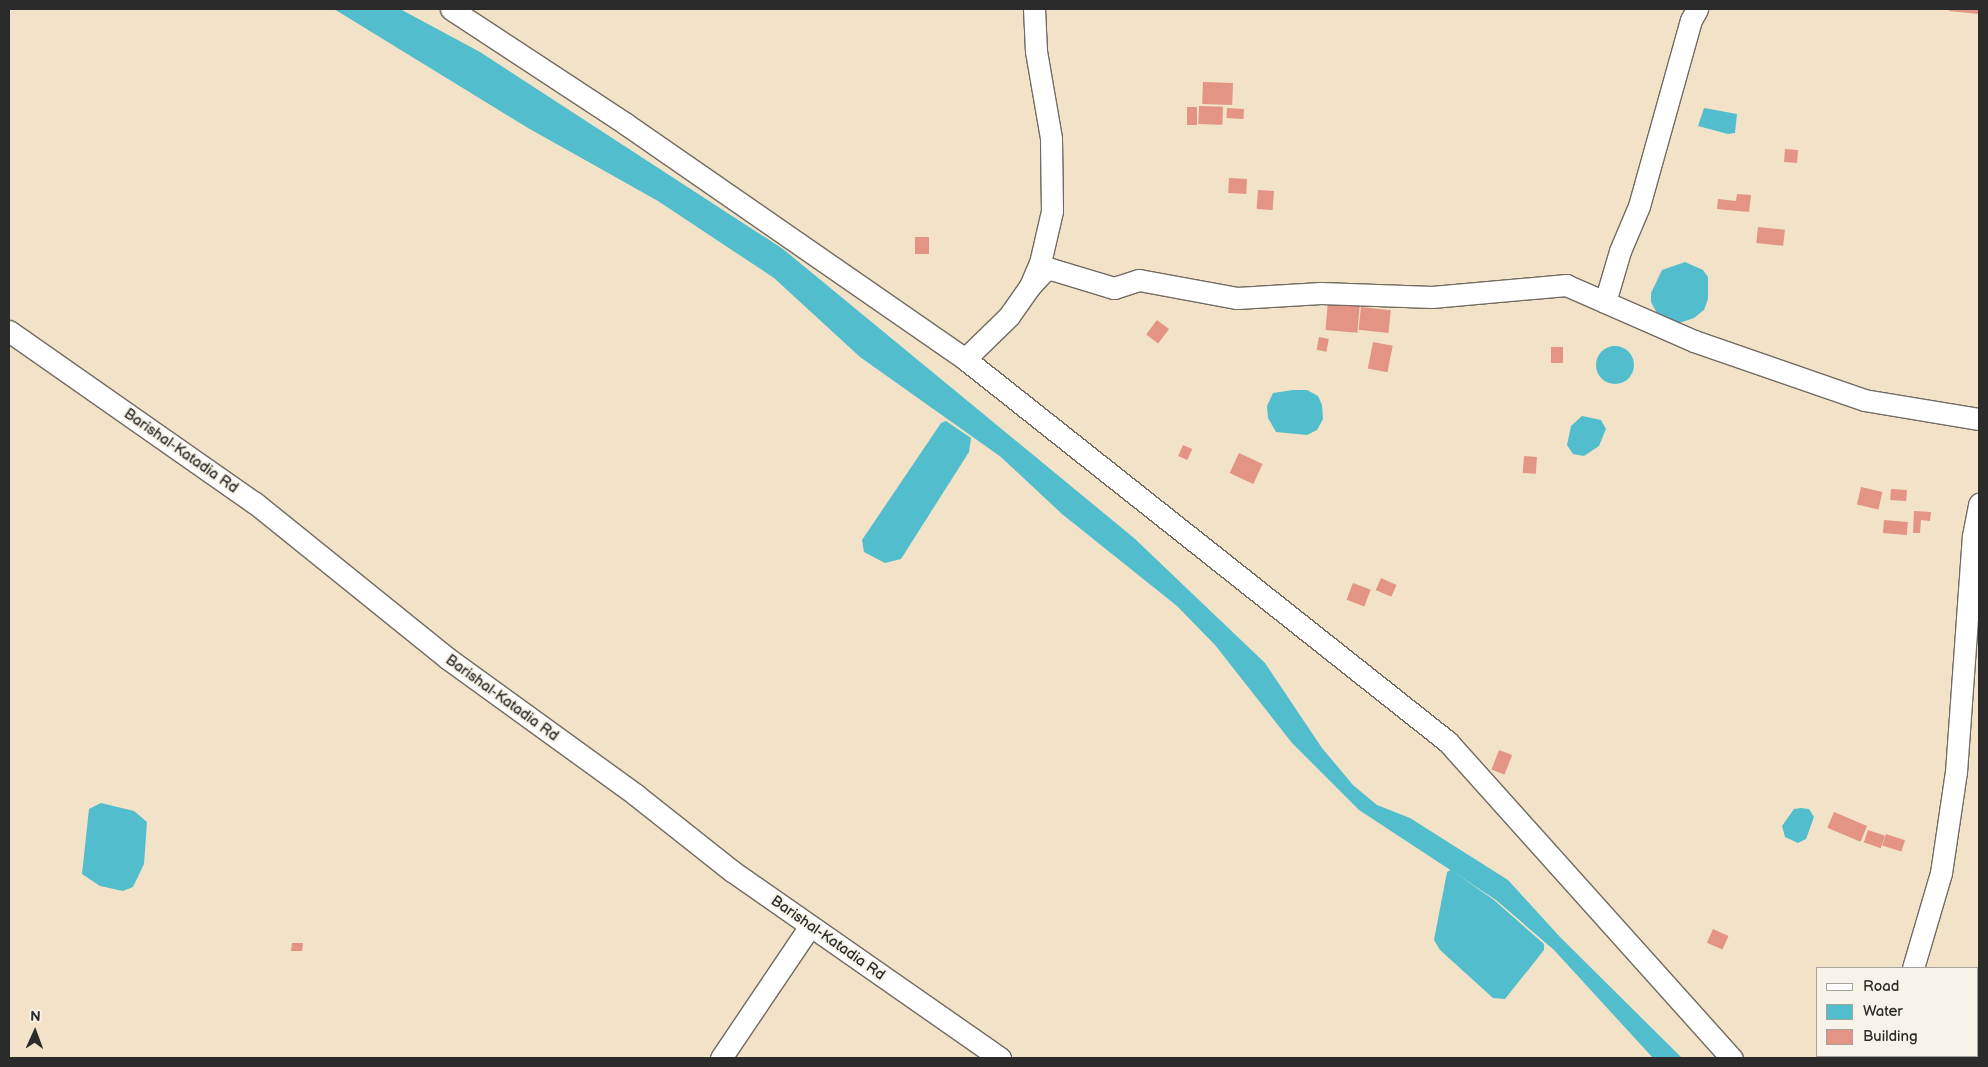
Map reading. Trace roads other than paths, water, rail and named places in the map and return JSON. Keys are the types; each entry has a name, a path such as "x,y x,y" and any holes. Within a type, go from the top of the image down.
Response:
{"street":[{"path":"451,9 626,124 965,358 1448,742 1732,1058"},
{"path":"1030,286 1040,263 1052,211 1053,175 1046,93 1036,50 1034,9"},
{"path":"1605,302 1620,250 1639,206 1691,20 1697,9"},
{"path":"965,358 1009,316 1030,286 1044,271 1051,269 1114,288 1139,280 1237,298 1321,293 1432,297 1566,285 1694,341 1864,400 1979,419"},
{"name":"Barishal-Katadia Rd","path":"9,331 255,503 447,658 810,926 1000,1058"},
{"path":"1914,967 1942,872 1956,772 1973,536 1979,504"},
{"path":"721,1058 810,926"}],"water":[{"path":"334,9 400,9 480,52 783,249 1134,538 1265,663 1322,748 1353,785 1377,805 1410,818 1508,880 1560,937 1682,1058 1653,1058 1554,950 1496,900 1359,810 1292,743 1215,645 1177,606 1062,514 1001,457 860,357 774,278 658,201 528,128"},
{"path":"1704,108 1737,114 1735,133 1728,134 1698,126"},
{"path":"1685,262 1703,270 1708,277 1708,299 1704,310 1694,318 1679,323 1668,322 1659,317 1651,302 1651,293 1662,270"},
{"path":"1615,346 1622,347 1628,352 1633,358 1633,372 1628,378 1622,383 1615,384 1608,383 1602,378 1597,372 1596,365 1597,358 1602,352 1608,347"},
{"path":"1307,390 1318,396 1322,405 1323,419 1317,430 1307,435 1276,432 1268,418 1267,406 1273,393"},
{"path":"1582,416 1601,420 1606,429 1599,446 1584,456 1573,454 1567,445 1571,426"},
{"path":"946,421 971,438 969,452 901,559 885,563 864,552 862,540 941,423"},
{"path":"101,803 134,811 147,822 144,864 133,887 123,891 100,886 82,874 89,809"},
{"path":"1794,809 1809,809 1814,817 1806,839 1798,843 1785,837 1782,826"},
{"path":"1451,870 1494,900 1544,944 1544,950 1505,999 1493,998 1440,950 1434,940 1447,872"}]}
